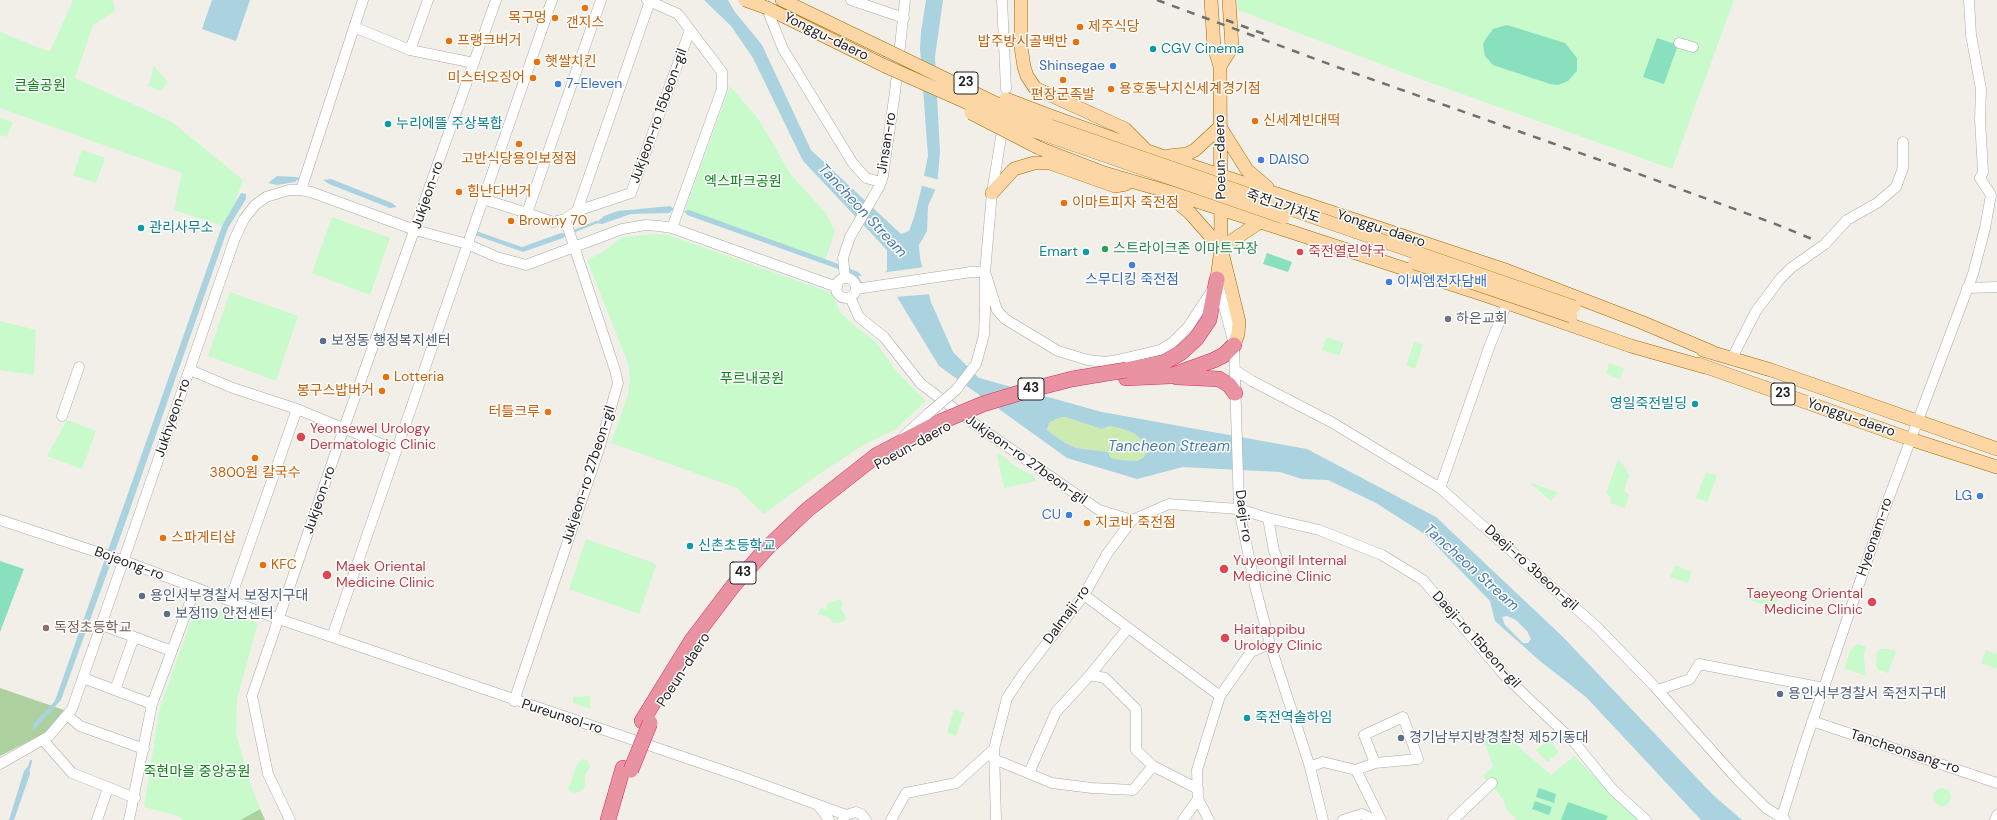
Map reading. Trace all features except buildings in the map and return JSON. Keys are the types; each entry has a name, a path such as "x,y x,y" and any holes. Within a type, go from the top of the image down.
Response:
{"highway":[{"name":"Poeun-daero","path":"608,820 646,722 692,640 733,586 767,548 824,496 877,455 937,421 984,412 1030,398 1126,374 1165,362 1182,352 1196,339 1208,320 1217,279"},
{"name":"Poeun-daero","path":"1126,374 1170,376 1214,360 1224,355 1234,346"},
{"path":"1170,376 1219,379 1229,385 1235,395"},
{"name":"Poeun-daero","path":"646,722 698,645 739,591 773,553 813,515 883,460 937,421"},
{"name":"Poeun-daero","path":"616,820 627,769"}],"main road":[{"name":"Yonggu-daero","path":"745,0 765,4 885,66 1009,134 1072,161 1507,303 1631,346 1705,367"},
{"name":"Yonggu-daero","path":"782,0 886,50 1048,115 1168,158 1508,271 1640,322 1712,352"},
{"path":"1021,0 1021,47 1024,68 1035,88 1125,129 1147,150"},
{"name":"Poeun-daero","path":"1211,0 1214,47 1220,66 1221,248 1217,279"},
{"path":"1220,66 1232,46 1229,0"},
{"name":"죽전고가차도","path":"886,50 1024,117 1572,312"},
{"name":"죽전고가차도","path":"885,66 1020,126 1572,312"},
{"path":"1168,158 1187,154 1202,145 1220,126 1247,170 1256,180 1278,194"},
{"path":"1168,158 1180,171 1178,184 1169,192"},
{"path":"992,193 1014,169 1034,163 1050,163 1115,186 1139,184 1177,202 1198,220 1221,248 1260,222"},
{"name":"Poeun-daero","path":"1221,248 1239,322 1238,334 1234,346"},
{"name":"Yonggu-daero","path":"1572,312 1732,358 1997,448"},
{"name":"Yonggu-daero","path":"1572,312 1705,367 1910,439 1997,467"}],"street":[{"path":"301,190 363,0"},
{"path":"410,50 428,0"},
{"name":"Jukjeon-ro","path":"290,820 268,774 252,696 344,428 416,230 496,0"},
{"path":"332,637 552,0"},
{"path":"526,214 601,0"},
{"name":"Jukjeon-ro 15beon-gil","path":"577,211 648,0 678,14 722,72 722,89 672,228"},
{"path":"851,0 904,18"},
{"name":"Jinsan-ro","path":"844,274 843,258 850,237 882,179 904,18 905,0"},
{"path":"1002,0 1006,89"},
{"path":"1969,0 1971,35 1981,89 1980,119 1983,172 1980,178 1994,196"},
{"path":"765,4 784,49 852,162 866,178 882,179"},
{"path":"354,27 410,50 474,63"},
{"name":"Jukjeon-ro 15beon-gil","path":"565,221 577,211 631,194 690,30"},
{"path":"1679,43 1693,47"},
{"path":"937,421 956,390 976,364 984,335 985,272 992,193 1001,137"},
{"path":"1732,358 1756,311 1780,279 1791,268 1825,244 1847,220 1878,203 1896,187 1903,168 1903,142"},
{"name":"Jukhyeon-ro","path":"0,764 49,736 72,709 102,625 120,560 190,370 235,238 244,219 255,205 266,197 290,190 301,190 416,230"},
{"name":"Hyeonam-ro","path":"1783,819 1812,721 1910,439 1976,265 1994,196"},
{"path":"483,199 553,222 565,221 574,248"},
{"path":"416,230 467,244 497,257 526,265 622,229 646,225 672,228 837,287"},
{"name":"Jukjeon-ro 27beon-gil","path":"514,701 600,446 618,383 574,248"},
{"path":"861,288 844,274 838,282 836,291 840,296 850,298 861,288 971,272 985,272"},
{"path":"985,272 997,310 1005,319 1058,351 1088,360 1106,362 1150,353 1172,343 1188,327 1217,279"},
{"name":"Daeji-ro","path":"1217,279 1234,346 1239,509 1255,586 1270,644 1310,767 1323,820"},
{"path":"1967,288 1997,287"},
{"name":"Jukjeon-ro 27beon-gil","path":"850,298 859,316 884,337 921,384 979,427 1098,510 1132,520"},
{"path":"1440,488 1490,345 1507,303"},
{"path":"62,416 79,367"},
{"path":"190,370 233,388 297,409 396,450"},
{"name":"Daeji-ro 3beon-gil","path":"1234,370 1252,381 1333,423 1440,488 1597,627 1658,690 1738,780 1766,808 1783,819"},
{"path":"230,600 297,409"},
{"path":"1132,520 1169,504 1239,509"},
{"name":"Daeji-ro 15beon-gil","path":"1239,509 1268,518 1319,530 1375,552 1423,580 1504,675 1576,743 1613,790 1646,820"},
{"path":"1268,518 1274,551 1284,574"},
{"name":"Bojeong-ro","path":"0,520 104,554 279,619"},
{"name":"Dalmaji-ro","path":"996,820 994,754 1007,698 1023,674 1084,595 1107,554 1132,520"},
{"path":"129,820 135,798 152,704 195,589"},
{"path":"1084,595 1220,696"},
{"name":"Pureunsol-ro","path":"279,619 818,805 844,818 856,812 861,814 866,820"},
{"path":"102,625 172,651"},
{"path":"1029,773 1056,712 1090,675 1128,628"},
{"path":"115,690 134,637"},
{"path":"1209,820 1198,794 1197,770 1220,696 1251,652 1270,644"},
{"path":"1658,690 1690,679 1699,664 1824,688"},
{"path":"1090,675 1105,678 1136,709 1136,750 1153,766 1198,794"},
{"path":"83,678 152,704"},
{"path":"67,715 80,726 144,749"},
{"path":"1310,767 1323,762 1356,770 1375,763 1418,760 1404,717 1364,735 1375,763"},
{"name":"Tancheonsang-ro","path":"1812,721 1997,783"},
{"path":"43,740 72,773 135,798"},
{"path":"890,820 906,793 956,783 994,754 1029,773 1052,783 1092,788 1133,790 1153,766"},
{"path":"1356,770 1381,820"},
{"path":"1453,820 1492,783"},
{"path":"97,820 108,788"},
{"path":"1183,820 1198,794"},
{"path":"818,805 828,820"},
{"path":"1343,820 1362,814 1374,820"},
{"path":"1995,820 1997,815"}],"green space":[{"name":"큰솔공원","path":"73,0 113,0 115,11 93,25 75,78 172,122 243,180 226,227 174,210 182,173 0,108 0,32 50,52"},
{"path":"1237,0 1734,0 1672,169 1423,80 1238,10"},
{"path":"1507,25 1565,43 1577,58 1577,71 1568,81 1558,85 1550,84 1493,65 1485,56 1483,45 1493,29"},
{"path":"1657,38 1678,45 1664,84 1643,77"},
{"path":"154,66 168,82 161,91 148,86"},
{"name":"엑스파크공원","path":"730,86 759,120 791,175 826,213 835,231 825,261 685,210"},
{"path":"0,118 13,122 7,137 0,135"},
{"path":"82,150 105,158 96,183 73,175"},
{"path":"332,217 390,238 370,295 312,273"},
{"name":"푸르내공원","path":"656,234 668,235 832,293 840,312 856,327 875,341 897,372 926,401 896,429 865,444 816,476 764,514 737,488 611,443 628,395 630,377 628,363 587,260 603,252 622,237"},
{"path":"1267,253 1292,262 1288,272 1263,264"},
{"path":"230,292 298,316 276,381 208,356"},
{"path":"0,321 36,330 34,375 0,370"},
{"path":"1327,337 1344,343 1339,356 1322,350"},
{"path":"1414,342 1423,345 1415,369 1406,366"},
{"path":"1609,363 1624,368 1620,379 1606,374"},
{"path":"1065,417 1102,429 1110,426 1123,429 1135,434 1144,442 1147,451 1144,457 1137,461 1111,458 1108,452 1077,448 1065,443 1047,430 1049,423 1058,418"},
{"path":"67,420 96,431 82,469 47,456"},
{"path":"1001,454 1013,465 1035,477 1036,481 1004,488 997,455"},
{"path":"1618,459 1625,467 1629,475 1624,491 1629,495 1625,508 1610,503 1612,497 1606,494"},
{"path":"1706,472 1717,476 1707,502 1696,498"},
{"path":"1529,482 1558,493 1551,501"},
{"path":"586,539 654,563 656,566 639,614 569,589"},
{"path":"0,561 24,569 0,632"},
{"path":"1675,565 1692,572 1688,583 1670,577"},
{"path":"1751,586 1779,596 1775,608 1747,599"},
{"path":"840,599 843,605 840,608 847,618 842,622 833,623 828,617 818,614 820,608 827,609 827,604"},
{"name":"죽현마을 중앙공원","path":"197,604 258,623 237,699 236,733 248,777 260,809 240,820 182,820 179,816 144,807 160,707"},
{"path":"1858,644 1866,647 1864,657 1866,676 1844,668 1851,649"},
{"path":"1880,649 1896,651 1888,673 1878,670 1876,665 1877,653"},
{"path":"1986,650 1997,654 1997,669 1981,663"},
{"path":"0,688 64,710 47,732 0,756"},
{"path":"590,696 590,709 573,703 573,697"},
{"path":"954,709 964,713 956,736 947,733"},
{"path":"1497,735 1512,741 1551,775 1574,756 1638,820 1517,820 1506,809 1504,800 1483,776 1493,766 1483,738"},
{"path":"1549,740 1559,752 1547,762 1536,750"},
{"path":"583,759 587,760 590,767 585,775 585,786 582,791 573,793 568,790 578,762"},
{"path":"1539,788 1556,794 1554,803 1536,797"},
{"path":"1938,788 1946,788 1951,793 1949,804 1946,806 1938,806 1933,801 1933,793"},
{"path":"1535,801 1552,807 1549,815 1532,809"},
{"path":"1568,802 1608,816 1606,820 1561,820"},
{"path":"260,809 265,820 240,820"}],"water":[{"path":"212,0 250,0 236,41 202,29"},
{"name":"Tancheon Stream","path":"704,0 728,0 735,12 762,45 811,150 901,234 909,231 914,217 928,156 920,48 926,0 943,0 935,57 940,152 937,186 928,206 927,231 919,245 920,258 931,302 953,352 979,378 1102,412 1307,449 1436,517 1563,637 1713,795 1742,820 1701,820 1586,697 1540,661 1495,621 1490,601 1426,535 1376,503 1328,480 1302,479 1280,472 1183,467 1137,479 1067,458 939,366 894,292 886,294 867,292 855,275 687,215 684,211 689,210 833,262 858,272 869,281 887,271 887,250 803,161 753,58 731,26","holes":["1065,417 1102,429 1110,426 1123,429 1135,434 1144,442 1147,451 1144,457 1137,461 1111,458 1108,452 1077,448 1065,443 1047,430 1049,423 1058,418","1507,616 1516,620 1527,631 1531,639 1528,643 1523,643 1505,625 1502,617"]},
{"path":"277,176 300,178 295,182 277,185 268,183"},
{"path":"331,179 392,203 397,207 390,208 329,184 323,180"},
{"path":"241,193 246,194 246,199 228,228 122,532 61,700 33,731 33,724 56,698 222,226"},
{"path":"670,206 674,209 669,213 631,214 602,224 596,223 604,216 618,211"},
{"path":"476,231 522,247 561,233 567,234 563,238 523,252 475,235"},
{"path":"29,765 30,774 14,820 9,820 24,771"}],"pier":[{"path":"922,175 939,180 937,190 920,185"},
{"path":"925,267 931,294 895,297 893,294 886,296 869,295 858,276 865,275 869,279 880,273"}],"waterway":[{"path":"572,232 597,222"},
{"path":"29,768 31,761"}],"railway":[{"path":"1157,0 1337,67 1628,170 1773,223 1812,239"},
{"path":"1226,20 1267,35"}],"place":[{"name":"갠지스","path":"585,8"},
{"name":"목구멍","path":"555,18"},
{"name":"제주식당","path":"1080,27"},
{"name":"프랭크버거","path":"449,41"},
{"name":"밥주방시골백반","path":"1076,42"},
{"name":"CGV Cinema","path":"1153,49"},
{"name":"햇쌀치킨","path":"537,62"},
{"name":"Shinsegae","path":"1113,66"},
{"name":"미스터오징어","path":"533,78"},
{"name":"편장군족발","path":"1063,80"},
{"name":"7-Eleven","path":"558,84"},
{"name":"용호동낙지신세계경기점","path":"1111,89"},
{"name":"신세계빈대떡","path":"1255,121"},
{"name":"누리에뜰 주상복합","path":"388,124"},
{"name":"고반식당용인보정점","path":"519,144"},
{"name":"DAISO","path":"1261,160"},
{"name":"힘난다버거","path":"459,192"},
{"name":"이마트피자 죽전점","path":"1064,203"},
{"name":"Browny 70","path":"511,221"},
{"name":"관리사무소","path":"141,228"},
{"name":"스트라이크존 이마트구장","path":"1105,249"},
{"name":"Emart","path":"1086,252"},
{"name":"죽전열린약국","path":"1300,252"},
{"name":"스무디킹 죽전점","path":"1132,265"},
{"name":"이씨엠전자담배","path":"1389,282"},
{"name":"하은교회","path":"1448,319"},
{"name":"보정동 행정복지센터","path":"323,341"},
{"name":"Lotteria","path":"386,377"},
{"name":"봉구스밥버거","path":"382,391"},
{"name":"영일죽전빌딩","path":"1695,404"},
{"name":"터틀크루","path":"548,412"},
{"name":"Yeonsewel Urology Dermatologic Clinic","path":"301,437"},
{"name":"3800원 칼국수","path":"255,458"},
{"name":"LG","path":"1980,496"},
{"name":"CU","path":"1069,515"},
{"name":"지코바 죽전점","path":"1087,523"},
{"name":"스파게티샵","path":"163,538"},
{"name":"신촌초등학교","path":"690,546"},
{"name":"KFC","path":"263,565"},
{"name":"Yuyeongil Internal Medicine Clinic","path":"1224,569"},
{"name":"Maek Oriental Medicine Clinic","path":"327,575"},
{"name":"용인서부경찰서 보정지구대","path":"142,596"},
{"name":"Taeyeong Oriental Medicine Clinic","path":"1872,602"},
{"name":"보정119 안전센터","path":"167,614"},
{"name":"독정초등학교","path":"46,628"},
{"name":"Haitappibu Urology Clinic","path":"1225,638"},
{"name":"용인서부경찰서 죽전지구대","path":"1780,694"},
{"name":"죽전역솔하임","path":"1247,718"},
{"name":"경기남부지방경찰청 제5기동대","path":"1401,738"}]}
